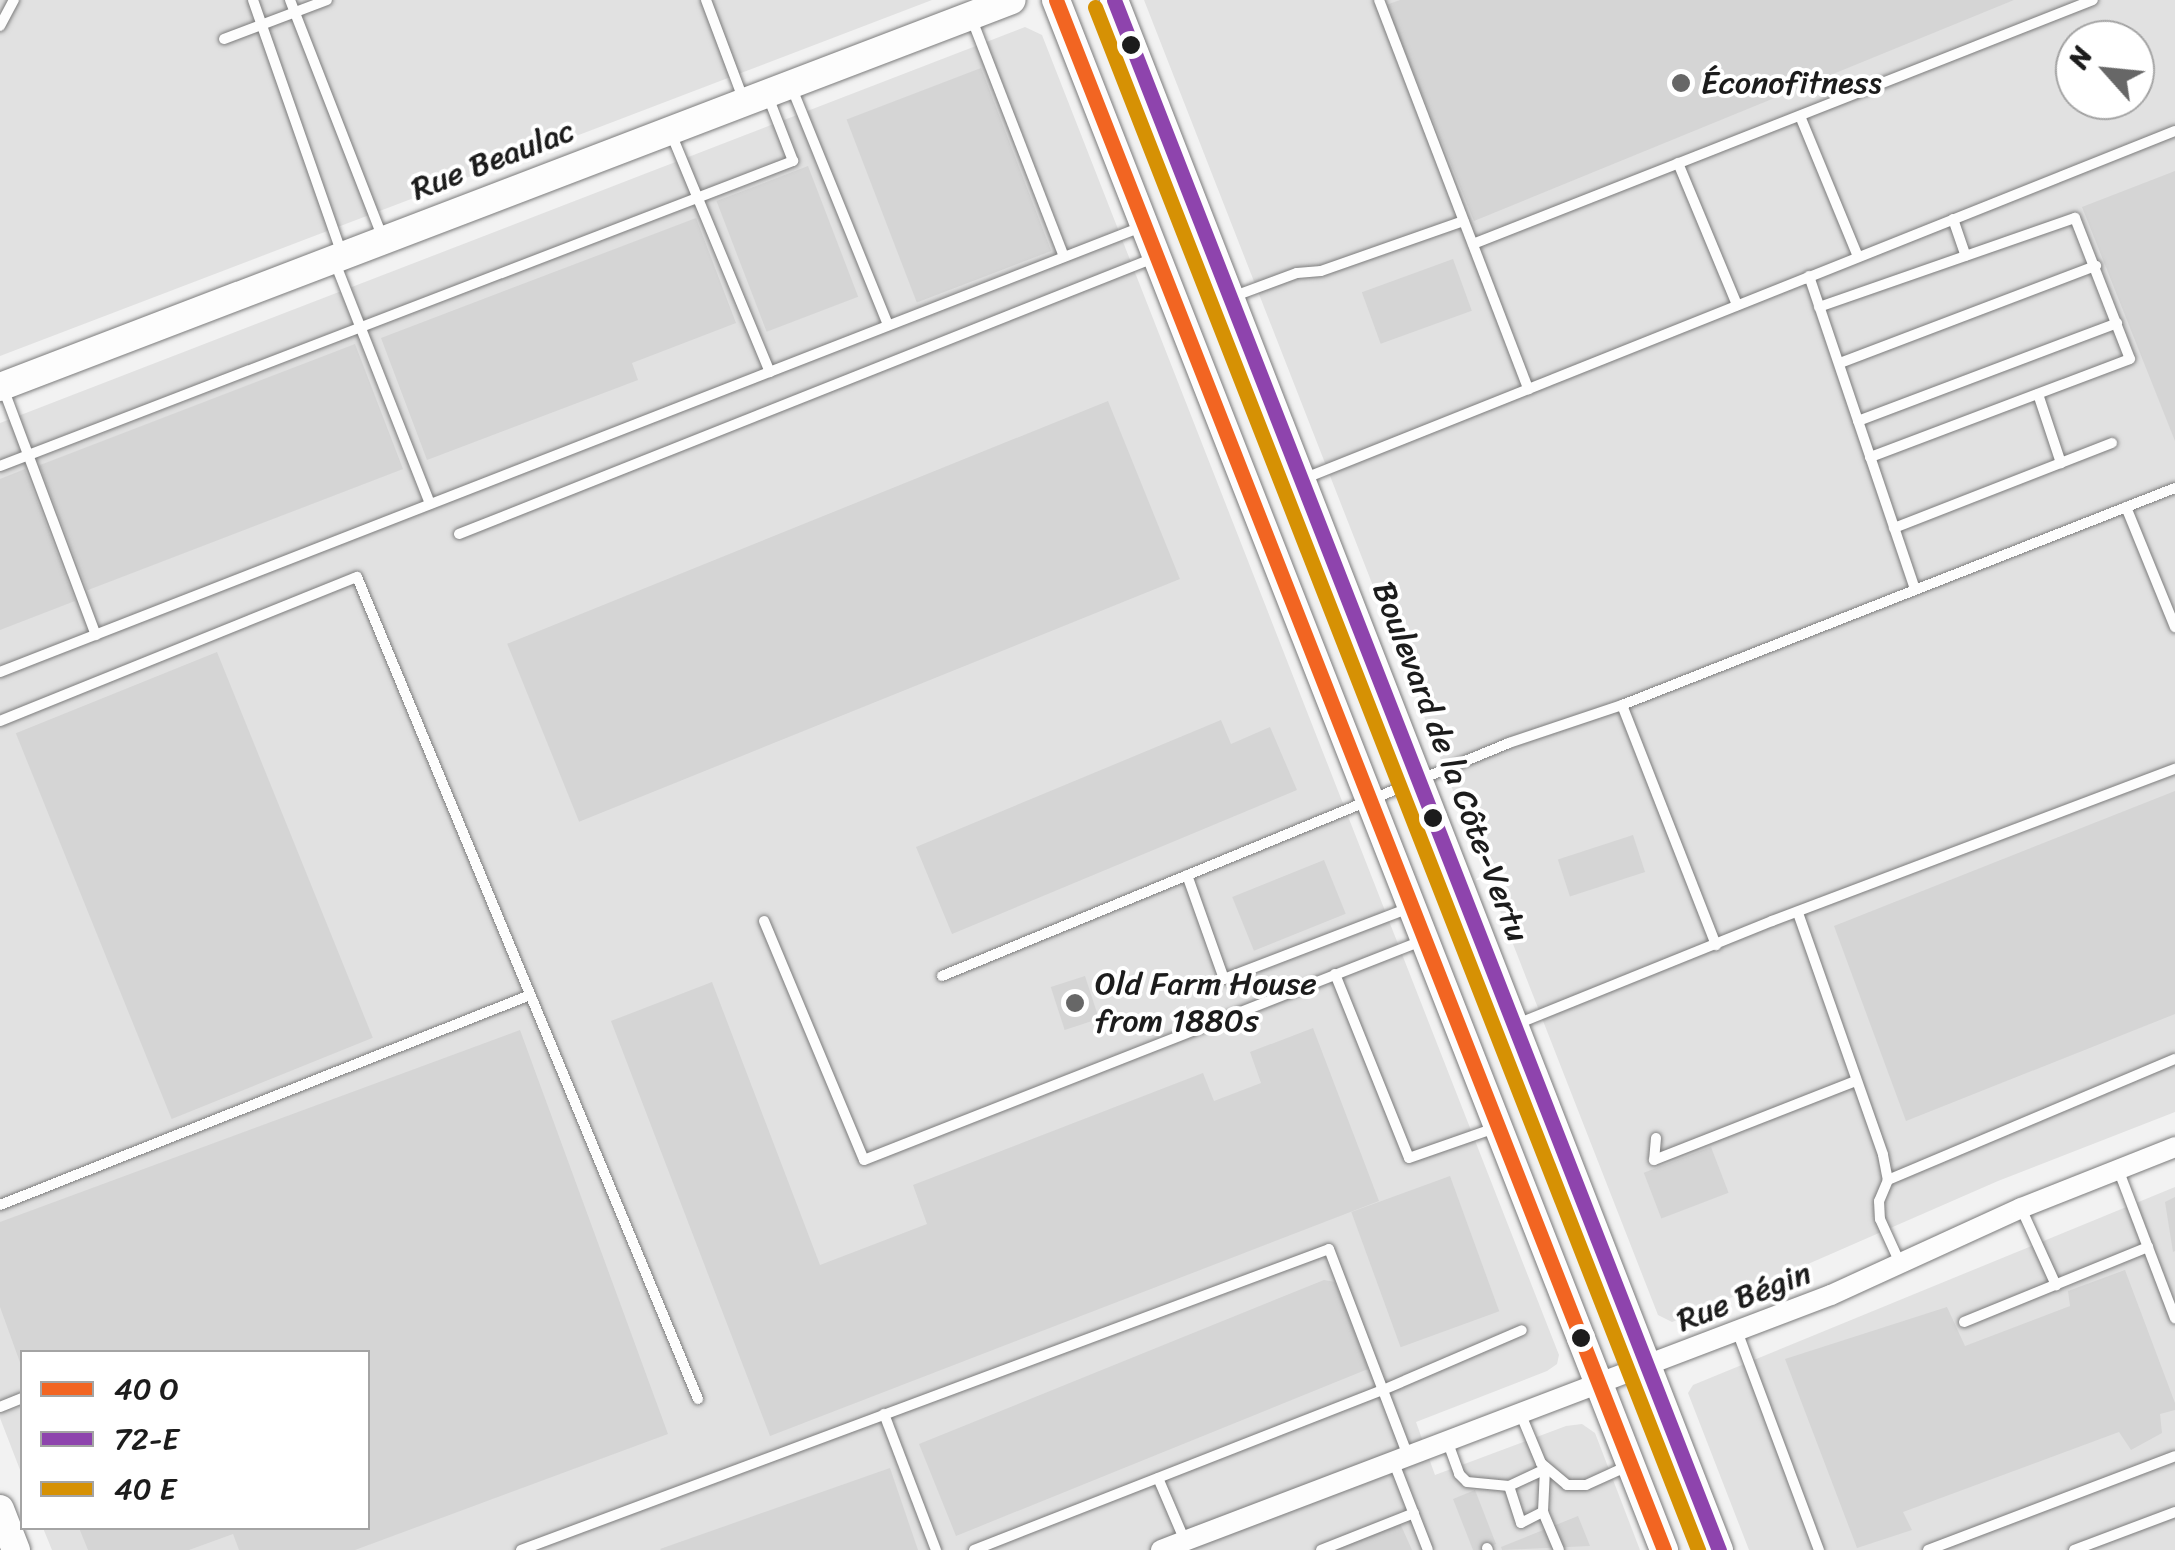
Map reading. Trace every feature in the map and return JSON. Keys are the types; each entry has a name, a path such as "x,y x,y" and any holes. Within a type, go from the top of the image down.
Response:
{"main road":[{"name":"Rue Beaulac","path":"1,386 1012,0"},
{"path":"1056,0 1631,1465 1659,1548"},
{"name":"Boulevard de la Côte-Vertu","path":"1114,0 1720,1550"},
{"path":"0,1509 16,1550"}],"street":[{"name":"Rue Bégin","path":"1161,1550 1737,1331 1900,1264 2021,1208 2175,1148"}],"lane":[{"path":"0,26 14,0"},
{"path":"253,0 361,326 430,504"},
{"path":"290,0 384,240"},
{"path":"224,40 327,0"},
{"path":"706,0 767,93 888,326"},
{"path":"1380,0 1528,388"},
{"path":"1473,244 1800,116 2065,5 2092,0"},
{"path":"970,16 1064,257"},
{"path":"0,466 793,160 767,93"},
{"path":"1800,116 1858,256"},
{"path":"669,130 770,372"},
{"path":"1302,480 2175,131"},
{"path":"1678,164 1737,305"},
{"path":"1819,308 2075,218 2130,359 1870,457"},
{"path":"1954,219 1966,256"},
{"path":"1231,297 1298,272 1321,272 1464,221"},
{"path":"0,672 1145,225"},
{"path":"459,534 1157,256"},
{"path":"1840,363 2096,266"},
{"path":"1809,276 1915,590"},
{"path":"1858,421 2117,323"},
{"path":"1,386 96,635"},
{"path":"2038,394 2062,463"},
{"path":"1894,528 2112,443"},
{"path":"942,976 1509,743 1622,705 2175,488"},
{"path":"2126,507 2175,627"},
{"path":"0,721 357,577 698,1399"},
{"path":"1622,705 1716,945"},
{"path":"1516,1025 2175,769"},
{"path":"1187,875 1224,979 1412,907"},
{"path":"1798,913 1888,1180 1879,1200 1880,1219 1900,1264"},
{"path":"764,921 864,1160 1424,940"},
{"path":"1335,974 1409,1158 1498,1127"},
{"path":"0,1206 530,995"},
{"path":"1888,1180 2175,1059"},
{"path":"1656,1138 1654,1160 1856,1081"},
{"path":"2118,1170 2175,1318"},
{"path":"2021,1208 2056,1285"},
{"path":"522,1550 1329,1248 1383,1390 1414,1513 1428,1550"},
{"path":"1964,1322 2148,1248"},
{"path":"974,1550 1383,1390 1522,1330"},
{"path":"1737,1331 1819,1550"},
{"path":"884,1414 936,1550"},
{"path":"1520,1415 1545,1469 1557,1480 1576,1486 1631,1465"},
{"path":"1448,1442 1465,1494"},
{"path":"1928,1550 2175,1456"},
{"path":"1459,1474 1468,1482 1488,1487 1509,1486 1545,1469"},
{"path":"1545,1469 1543,1512 1559,1550"},
{"path":"1158,1478 1185,1541"},
{"path":"1509,1486 1521,1523 1543,1512"},
{"path":"2074,1550 2175,1512"},
{"path":"1321,1550 1414,1513"}],"shaded area":[{"path":"0,0 932,0 0,356"},
{"path":"1144,0 2175,0 2175,1112 1998,1181 1672,1322 1658,1315"},
{"path":"1025,27 1042,35 1559,1355 1557,1364 1547,1371 1416,1422 1435,1475 1566,1426 1582,1424 1595,1433 1640,1550 52,1550 44,1530 370,1530 370,1350 20,1350 20,1470 0,1418 0,423"},
{"path":"2175,1187 2175,1550 1749,1550 1688,1393 1693,1385"}],"building":[{"path":"1400,0 2014,0 1474,221 1386,5"},
{"path":"981,68 1051,251 917,303 847,120"},
{"path":"808,166 858,297 767,332 717,201"},
{"path":"2175,171 2175,441 2082,207"},
{"path":"696,218 736,323 632,363 638,380 427,460 381,338"},
{"path":"1453,259 1472,311 1381,344 1362,292"},
{"path":"355,344 403,469 87,590 39,465"},
{"path":"1108,401 1180,579 579,822 507,644"},
{"path":"25,469 75,601 0,630 0,479"},
{"path":"217,652 373,1038 172,1119 16,733"},
{"path":"1221,720 1231,744 1270,727 1297,790 952,934 916,847"},
{"path":"2175,791 2175,1014 1906,1121 1834,926"},
{"path":"1633,835 1645,872 1570,897 1558,859"},
{"path":"1324,860 1346,914 1254,951 1232,897"},
{"name":"Old Farm House from 1880s","path":"1085,976 1099,1019 1065,1030 1051,987"},
{"path":"712,982 820,1265 927,1224 913,1185 1203,1073 1214,1101 1261,1083 1250,1052 1313,1028 1379,1201 770,1436 611,1021"},
{"path":"520,1030 668,1434 355,1550 239,1550 233,1534 189,1550 88,1550 80,1530 370,1530 370,1350 20,1350 20,1362 0,1307 0,1222"},
{"path":"1711,1147 1729,1193 1661,1219 1644,1173"},
{"path":"1450,1176 1499,1311 1401,1347 1351,1212"},
{"path":"2175,1197 2175,1251 2173,1252 2165,1202"},
{"path":"2125,1270 2175,1403 2175,1410 2160,1414 2162,1433 2131,1450 2119,1432 1903,1512 1912,1530 1857,1548 1785,1359 1947,1307 1965,1346 2070,1306 2068,1291"},
{"path":"1324,1280 1335,1282 1368,1369 956,1536 919,1444"},
{"path":"890,1468 918,1550 660,1549"},
{"path":"1475,1490 1496,1544 1481,1550 1473,1550 1453,1499"},
{"path":"1578,1516 1590,1546 1502,1550 1501,1547"},
{"path":"1399,1521 1412,1550 1335,1550"}],"transit line":[{"path":"1056,0 1664,1550"},
{"name":"72-E","path":"1114,0 1719,1550"},
{"path":"1095,7 1698,1550"}],"place":[{"name":"Éconofitness","path":"1681,83"},
{"name":"Old Farm House from 1880s","path":"1075,1003"}]}
